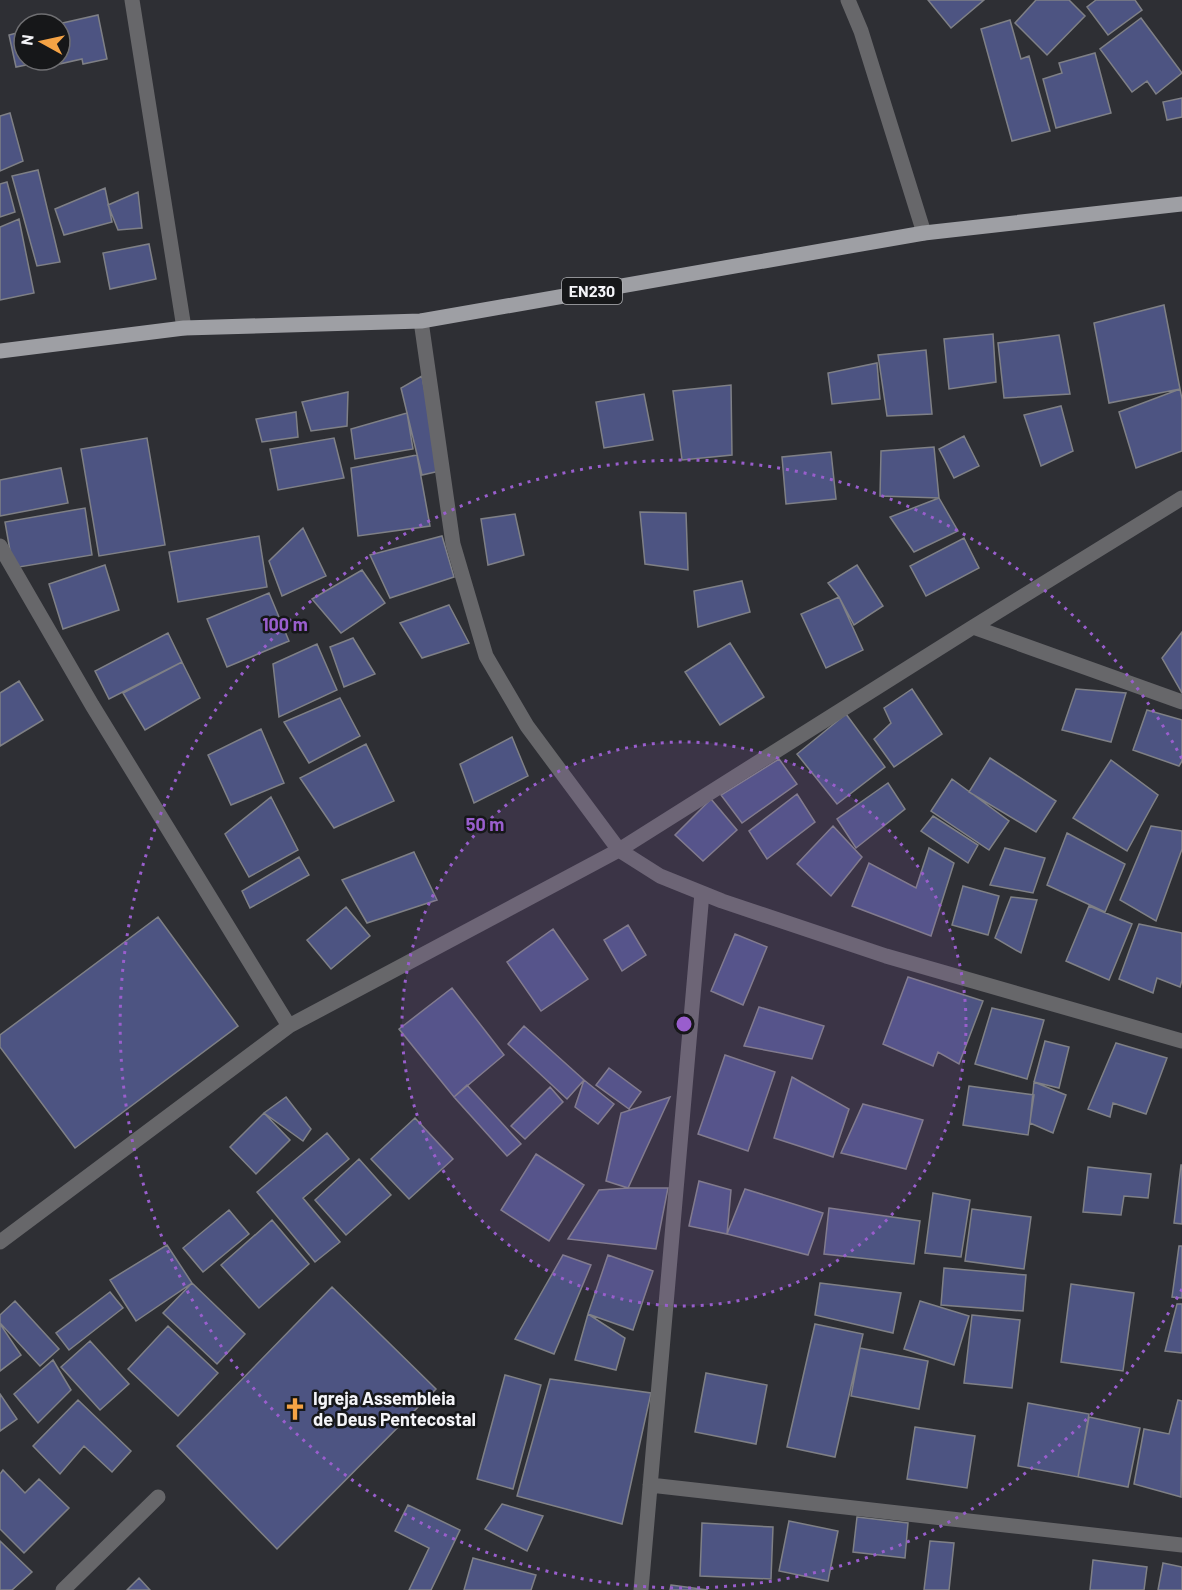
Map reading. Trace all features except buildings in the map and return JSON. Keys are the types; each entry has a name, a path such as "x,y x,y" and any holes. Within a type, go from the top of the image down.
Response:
{"main road":[{"name":"EN230","path":"0,351 184,328 421,321 924,233 1182,204"}],"street":[{"path":"132,0 184,328"},
{"path":"848,0 861,31 924,233"},
{"path":"421,321 453,544 486,656 527,726 619,850 660,876 722,901 886,956 1182,1041"},
{"path":"0,1242 289,1026 619,850 1182,498"},
{"path":"0,546 92,705 289,1026"},
{"path":"973,627 1182,702"},
{"path":"641,1590 702,893"},
{"path":"650,1485 1182,1545"},
{"path":"63,1590 158,1497"}],"place":[{"name":"Igreja Assembleia de Deus Pentecostal","path":"295,1409"}]}
